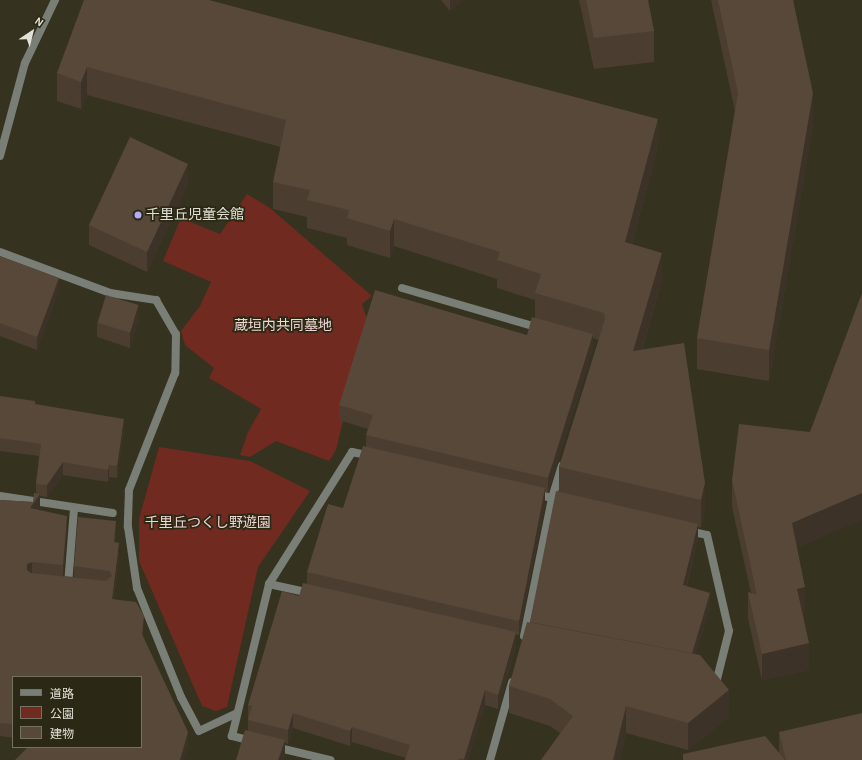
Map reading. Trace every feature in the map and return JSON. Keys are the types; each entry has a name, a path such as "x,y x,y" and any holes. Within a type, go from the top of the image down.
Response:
{"street":[{"path":"0,156 25,63 55,0"},
{"path":"0,252 110,293 156,300 176,334 175,373 129,490 128,527 137,588 181,697 199,731 237,713"},
{"path":"402,288 547,330"},
{"path":"330,760 232,736 269,584 352,452 382,459"},
{"path":"523,642 552,498 566,454"},
{"path":"528,493 574,503"},
{"path":"0,496 113,513"},
{"path":"68,585 74,508"},
{"path":"678,528 707,535 729,631 717,679 702,676"},
{"path":"269,584 323,596"},
{"path":"490,760 515,671"}],"green space":[{"name":"蔵垣内共同墓地","path":"247,194 270,208 372,296 362,304 367,319 336,450 329,461 276,441 250,457 240,455 248,432 261,409 209,378 214,368 185,345 181,331 200,306 211,282 163,261 181,218 220,234"},
{"name":"千里丘つくし野遊園","path":"159,447 250,461 310,491 258,567 227,707 216,711 202,706 139,561 139,519"}],"building":[{"path":"84,0 209,0 658,119 625,242 662,253 633,351 684,343 705,483 701,500 559,467 605,319 604,313 535,293 541,274 497,260 500,252 394,219 390,231 347,218 349,210 307,200 310,190 273,182 286,120 87,67 81,82 57,73"},
{"path":"586,0 648,0 654,31 594,38"},
{"path":"718,0 793,0 813,93 769,350 697,338 738,93"},
{"name":"千里丘児童会館","path":"130,137 188,164 147,252 89,225"},
{"path":"0,256 59,278 37,337 0,323"},
{"path":"375,290 527,335 532,317 593,334 548,478 366,435 373,415 339,405"},
{"path":"862,293 862,493 792,523 805,587 797,589 809,643 762,654 748,592 757,595 732,480 739,424 810,432"},
{"path":"106,295 139,305 130,333 98,323"},
{"path":"0,396 35,401 35,404 124,419 117,466 109,465 108,470 63,462 47,485 36,484 41,444 0,438"},
{"path":"363,446 545,488 519,621 307,572 328,504 343,508"},
{"path":"556,491 698,524 683,585 710,593 692,653 530,622"},
{"path":"34,493 40,494 30,508 67,516 63,565 32,562 27,564 27,570 31,573 106,581 112,576 110,571 74,566 78,517 116,521 114,542 119,543 112,599 136,602 144,616 142,634 188,732 180,760 15,760 27,748 142,748 142,676 12,676 12,724 0,723 0,500 33,502"},
{"path":"303,583 516,632 498,695 485,690 464,759 405,760 410,745 352,727 350,731 293,713 288,730 248,720 252,706 248,705 282,591 299,596"},
{"path":"527,622 700,655 729,690 688,723 626,706 613,760 541,760 573,716 550,699 509,686"},
{"path":"862,713 862,760 786,760 779,732"},
{"path":"245,730 285,740 278,760 236,760"},
{"path":"765,736 785,760 683,760 683,754"}],"place":[{"name":"千里丘児童会館","path":"138,215"}]}
